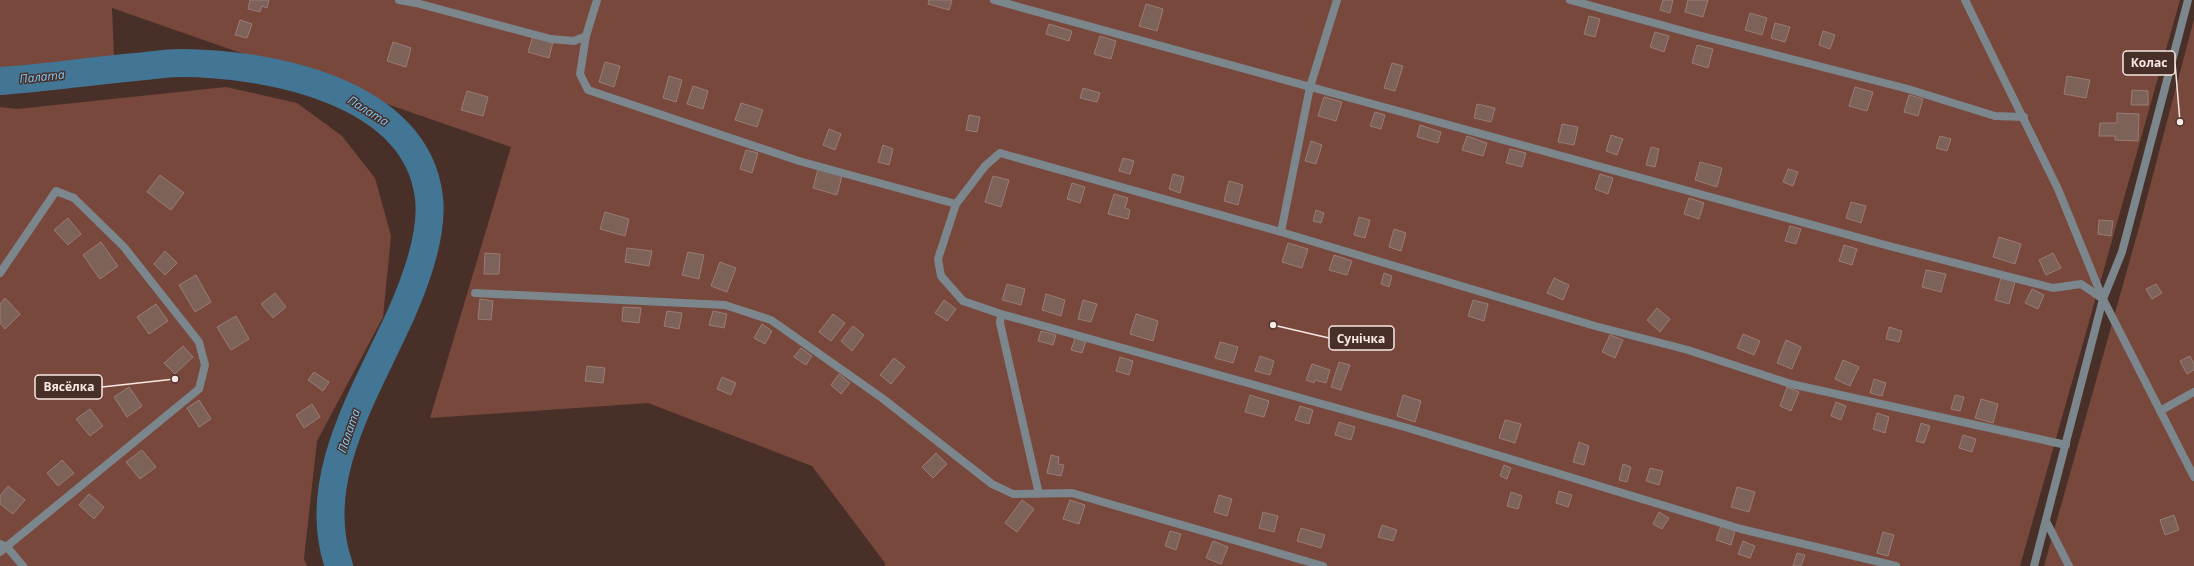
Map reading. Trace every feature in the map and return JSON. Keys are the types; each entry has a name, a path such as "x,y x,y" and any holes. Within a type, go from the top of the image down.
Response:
{"street":[{"path":"399,0 416,2 551,39 574,41 586,36"},
{"path":"597,0 586,36 580,74 588,90 799,161 956,204"},
{"path":"994,0 1865,240 2053,288 2081,284 2104,299"},
{"path":"1281,232 1310,87 1337,0"},
{"path":"1570,0 1908,89 1995,116 2024,117"},
{"path":"1966,0 2058,189 2104,299 2194,477"},
{"path":"2034,566 2104,299 2122,252 2188,0"},
{"path":"1896,566 1741,529 1408,428 1001,314 963,301 942,276 938,259 956,204 985,166 1000,153 1281,232 1595,326 1688,350 1791,384 2066,445"},
{"path":"0,273 56,191 74,198 124,247 199,342 205,365 199,389 4,545 0,552"},
{"path":"475,293 725,304 770,320 882,398 992,484 1013,494 1072,493 1323,566"},
{"path":"1001,314 1000,323 1040,494"},
{"path":"2160,411 2194,392"},
{"path":"2046,521 2069,566"},
{"path":"4,545 23,566"}],"shaded area":[{"path":"0,0 2180,0 2020,566 885,566 885,563 812,466 648,403 430,418 511,147 112,8 114,56 0,70"},
{"path":"2194,19 2194,566 2044,566 2140,224"},
{"path":"226,87 297,103 342,136 375,178 391,236 383,317 317,441 304,559 307,566 0,566 0,107 17,109"}],"building":[{"path":"250,0 269,0 267,8 262,6 260,12 248,9"},
{"path":"929,0 952,0 949,10 928,4"},
{"path":"1663,0 1673,0 1670,13 1660,10"},
{"path":"1688,0 1708,0 1703,17 1685,12"},
{"path":"1146,4 1163,9 1157,31 1139,26"},
{"path":"1750,13 1767,18 1762,35 1745,30"},
{"path":"1589,16 1600,19 1595,37 1584,34"},
{"path":"240,20 252,24 247,38 235,35"},
{"path":"1775,23 1790,27 1785,42 1771,38"},
{"path":"1049,24 1072,31 1069,41 1046,34"},
{"path":"1823,31 1835,35 1830,49 1819,45"},
{"path":"1655,32 1669,36 1664,52 1650,47"},
{"path":"533,36 553,42 549,58 528,52"},
{"path":"1100,36 1116,41 1111,59 1094,54"},
{"path":"393,42 411,48 406,67 387,61"},
{"path":"1697,45 1713,49 1708,68 1692,63"},
{"path":"605,62 620,66 614,87 599,82"},
{"path":"1392,63 1403,66 1395,91 1384,88"},
{"path":"669,76 682,80 676,102 663,98"},
{"path":"2067,76 2090,80 2086,98 2064,94"},
{"path":"693,86 708,91 703,109 687,104"},
{"path":"1855,87 1873,92 1867,111 1849,106"},
{"path":"1083,88 1100,93 1097,102 1080,98"},
{"path":"2132,90 2148,91 2148,105 2131,105"},
{"path":"467,91 488,97 483,116 461,110"},
{"path":"1909,95 1923,99 1918,116 1904,112"},
{"path":"1324,97 1342,102 1336,121 1318,116"},
{"path":"741,103 763,110 757,127 735,120"},
{"path":"1477,104 1495,108 1491,122 1474,118"},
{"path":"1375,112 1385,115 1381,129 1370,126"},
{"path":"2117,113 2139,114 2138,141 2115,140 2115,136 2099,136 2100,123 2117,123"},
{"path":"969,115 980,117 977,132 966,130"},
{"path":"1562,124 1578,127 1574,145 1558,142"},
{"path":"1420,125 1441,132 1438,143 1417,137"},
{"path":"829,129 841,134 835,150 823,145"},
{"path":"1611,135 1623,139 1617,155 1606,151"},
{"path":"1467,136 1487,143 1483,156 1462,150"},
{"path":"1940,136 1951,139 1947,151 1936,148"},
{"path":"1311,141 1322,145 1316,164 1305,161"},
{"path":"883,145 893,149 889,165 878,162"},
{"path":"1651,147 1659,149 1655,167 1646,165"},
{"path":"1510,149 1526,153 1522,167 1506,163"},
{"path":"746,150 758,153 752,173 740,169"},
{"path":"1123,158 1134,161 1130,174 1119,171"},
{"path":"1700,162 1722,168 1717,187 1695,180"},
{"path":"818,169 842,176 837,195 813,188"},
{"path":"1788,169 1798,172 1793,186 1783,182"},
{"path":"1173,174 1184,177 1180,193 1169,189"},
{"path":"1600,174 1613,178 1608,194 1595,189"},
{"path":"160,175 184,193 171,210 147,192"},
{"path":"993,176 1009,180 1001,207 985,202"},
{"path":"1229,181 1243,185 1238,205 1224,201"},
{"path":"1072,183 1085,187 1080,203 1067,199"},
{"path":"1114,194 1128,198 1125,208 1130,210 1128,219 1108,214"},
{"path":"1689,198 1704,203 1699,219 1684,214"},
{"path":"1851,202 1866,206 1861,223 1846,218"},
{"path":"1316,210 1324,213 1321,223 1313,221"},
{"path":"605,212 629,219 625,236 600,229"},
{"path":"1359,217 1370,220 1365,238 1354,235"},
{"path":"68,218 81,234 68,245 54,230"},
{"path":"2099,220 2113,221 2111,236 2098,234"},
{"path":"1790,226 1801,229 1796,244 1785,241"},
{"path":"1394,229 1406,233 1401,251 1389,247"},
{"path":"1999,237 2021,244 2015,264 1993,257"},
{"path":"101,242 118,266 100,279 83,255"},
{"path":"1288,243 1308,249 1302,268 1282,262"},
{"path":"1844,245 1857,249 1852,265 1839,261"},
{"path":"627,248 652,251 649,266 625,262"},
{"path":"165,251 177,263 165,275 154,264"},
{"path":"688,252 704,255 699,279 682,275"},
{"path":"485,253 500,254 499,274 484,274"},
{"path":"2053,253 2061,268 2046,275 2039,260"},
{"path":"1334,255 1352,261 1347,275 1329,270"},
{"path":"720,262 736,268 727,292 711,286"},
{"path":"1926,270 1946,274 1941,292 1922,287"},
{"path":"1384,273 1392,276 1389,287 1381,284"},
{"path":"196,275 211,302 195,312 179,285"},
{"path":"1554,278 1569,285 1563,300 1547,293"},
{"path":"2001,278 2015,282 2009,304 1995,300"},
{"path":"1007,284 1025,289 1021,305 1002,300"},
{"path":"2156,284 2162,293 2152,299 2146,289"},
{"path":"2032,289 2044,295 2038,309 2025,303"},
{"path":"275,293 286,307 273,318 261,304"},
{"path":"1046,294 1065,300 1061,316 1042,310"},
{"path":"5,298 20,314 5,329 0,323 0,304"},
{"path":"480,299 493,301 491,320 478,319"},
{"path":"944,300 956,309 947,321 935,313"},
{"path":"1083,300 1097,304 1091,322 1078,319"},
{"path":"1473,300 1488,304 1484,321 1468,316"},
{"path":"156,304 168,321 149,334 137,317"},
{"path":"623,307 641,308 639,323 622,321"},
{"path":"1657,308 1670,319 1660,332 1647,320"},
{"path":"667,311 682,313 679,329 664,326"},
{"path":"713,311 727,314 724,328 709,325"},
{"path":"833,314 845,323 831,341 819,332"},
{"path":"1136,314 1158,321 1153,341 1130,334"},
{"path":"236,316 249,339 231,350 217,327"},
{"path":"762,324 772,331 765,344 754,338"},
{"path":"853,326 864,335 852,351 841,341"},
{"path":"1889,327 1902,331 1899,342 1886,339"},
{"path":"1041,331 1056,335 1053,345 1038,341"},
{"path":"1743,334 1760,341 1754,355 1737,348"},
{"path":"1610,335 1623,340 1615,358 1602,352"},
{"path":"1075,338 1086,341 1082,353 1071,350"},
{"path":"1786,340 1801,347 1792,369 1777,363"},
{"path":"1220,342 1238,347 1233,363 1215,358"},
{"path":"183,346 193,357 175,374 164,363"},
{"path":"801,348 812,356 806,365 794,357"},
{"path":"1260,356 1274,361 1270,375 1255,371"},
{"path":"2190,356 2194,364 2194,370 2187,374 2180,361"},
{"path":"1120,357 1133,361 1129,375 1116,371"},
{"path":"894,358 905,367 891,384 880,375"},
{"path":"1843,360 1859,367 1850,386 1835,379"},
{"path":"1339,362 1350,365 1341,390 1331,387"},
{"path":"1312,364 1330,370 1326,383 1315,380 1314,383 1306,380"},
{"path":"587,366 605,368 603,383 585,381"},
{"path":"314,372 329,382 323,391 308,380"},
{"path":"839,374 850,383 841,394 831,385"},
{"path":"722,377 736,383 731,395 717,389"},
{"path":"1874,379 1886,383 1882,396 1870,393"},
{"path":"129,387 142,406 127,417 114,397"},
{"path":"1787,387 1799,392 1791,411 1780,406"},
{"path":"1250,395 1269,401 1264,417 1245,412"},
{"path":"1403,395 1421,401 1415,422 1397,416"},
{"path":"1955,395 1964,397 1960,411 1951,409"},
{"path":"1981,399 1998,404 1993,423 1975,418"},
{"path":"199,400 211,419 199,427 187,408"},
{"path":"1836,402 1846,406 1841,420 1831,416"},
{"path":"312,404 320,417 304,428 296,415"},
{"path":"1300,406 1313,410 1309,424 1295,420"},
{"path":"90,409 103,426 90,436 76,419"},
{"path":"1877,413 1889,417 1885,433 1873,429"},
{"path":"1505,420 1521,424 1515,443 1499,438"},
{"path":"1339,422 1355,427 1351,440 1335,435"},
{"path":"1921,423 1930,426 1924,443 1916,441"},
{"path":"1963,435 1976,439 1972,452 1959,448"},
{"path":"1579,442 1589,446 1584,465 1573,462"},
{"path":"142,450 156,467 140,479 126,462"},
{"path":"936,453 947,464 933,478 922,467"},
{"path":"1051,455 1059,457 1058,464 1064,465 1061,476 1047,473"},
{"path":"62,460 74,473 58,486 47,473"},
{"path":"1623,464 1631,467 1627,482 1619,480"},
{"path":"1504,465 1511,468 1507,479 1500,476"},
{"path":"1650,468 1663,471 1659,485 1646,481"},
{"path":"8,486 25,500 13,514 0,504 0,496"},
{"path":"1737,487 1755,492 1749,512 1731,507"},
{"path":"1559,491 1572,495 1568,507 1556,503"},
{"path":"1511,492 1522,496 1518,509 1507,506"},
{"path":"89,494 104,507 94,519 79,505"},
{"path":"1219,495 1232,499 1227,516 1214,512"},
{"path":"1022,500 1034,509 1017,532 1005,523"},
{"path":"1070,500 1085,505 1079,524 1063,519"},
{"path":"1263,512 1278,516 1274,532 1259,528"},
{"path":"1659,512 1669,518 1662,529 1653,524"},
{"path":"2174,515 2179,530 2165,535 2160,520"},
{"path":"1382,525 1397,530 1393,541 1378,537"},
{"path":"1721,526 1735,531 1731,545 1716,540"},
{"path":"1301,528 1325,535 1321,548 1297,541"},
{"path":"1170,531 1181,534 1176,550 1165,546"},
{"path":"1883,532 1894,535 1888,556 1877,553"},
{"path":"1213,541 1228,547 1221,564 1206,558"},
{"path":"1743,541 1755,546 1750,558 1738,554"},
{"path":"1797,553 1805,555 1801,566 1793,566"}],"waterway":[{"name":"Палата","path":"0,81 174,63 214,64 253,69 293,77 332,90 368,108 397,131 418,161 429,198 430,212 426,241 418,271 402,312 359,403 346,435 336,468 331,500 331,533 339,566"}],"place":[{"name":"Колас","path":"2180,122"},
{"name":"Сунічка","path":"1273,325"},
{"name":"Вясёлка","path":"175,379"}]}
